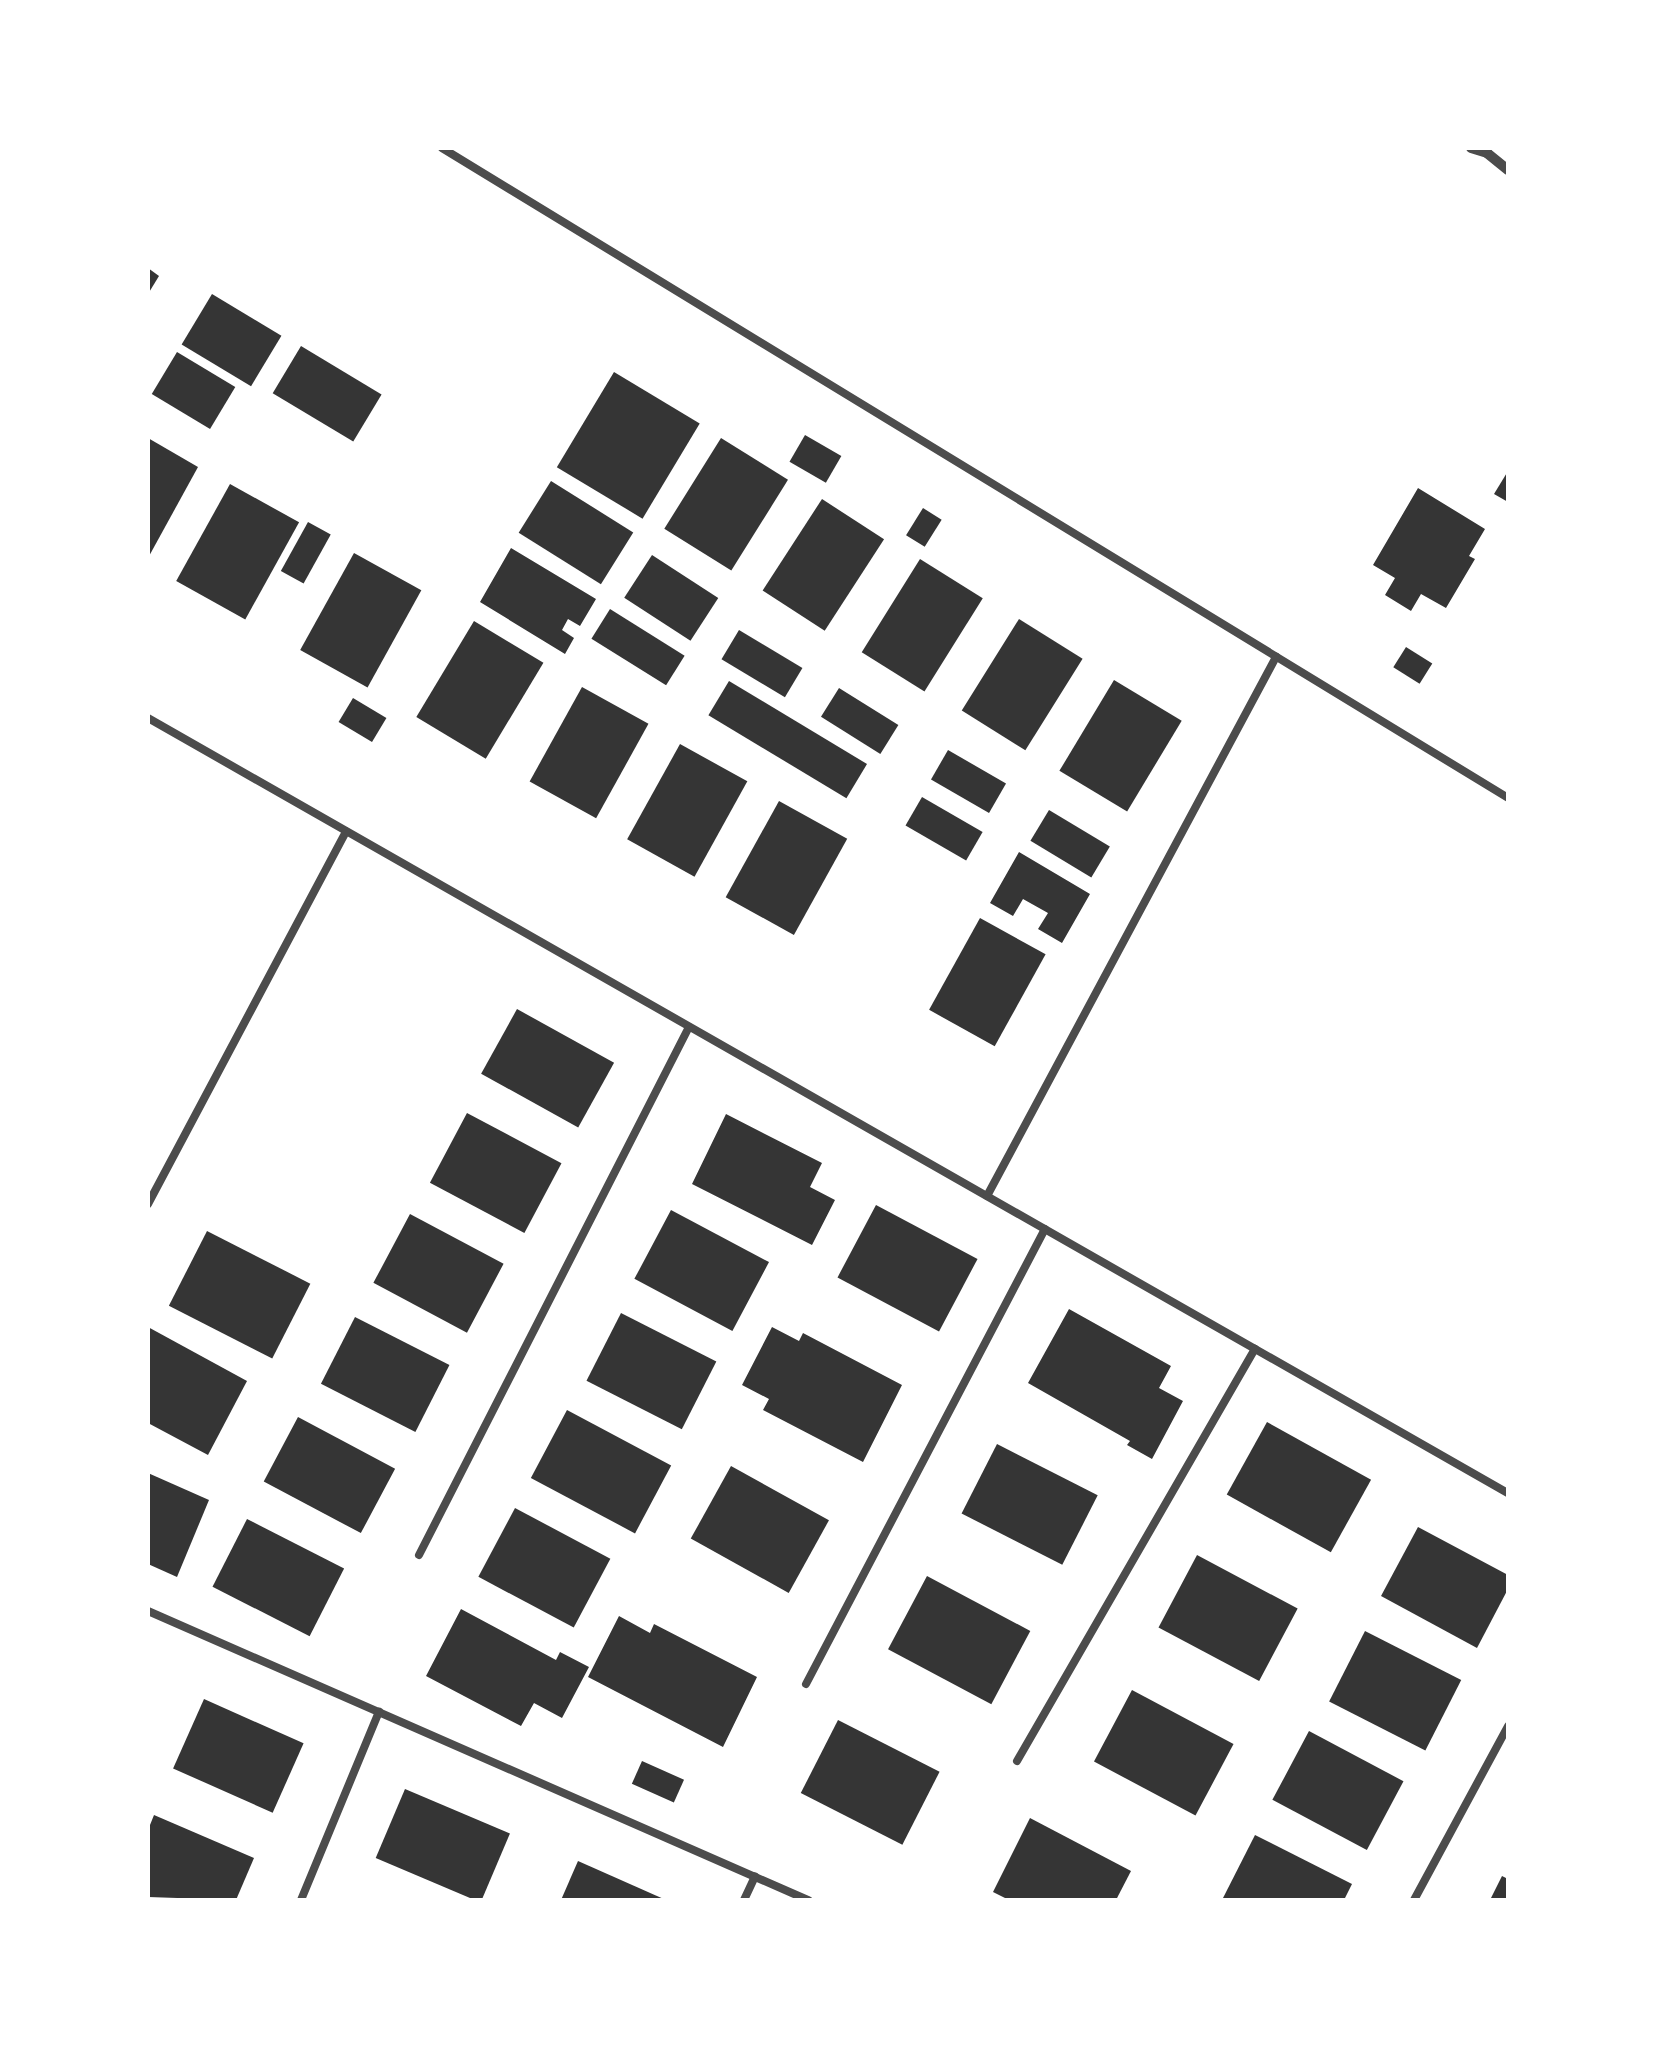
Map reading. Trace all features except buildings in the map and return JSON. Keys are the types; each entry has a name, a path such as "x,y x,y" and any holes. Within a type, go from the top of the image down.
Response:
{"street":[{"path":"1471,148 1488,153 1508,170"}],"lane":[{"path":"442,148 1508,798"},
{"path":"987,1196 1276,656"},
{"path":"148,718 1508,1493"},
{"path":"148,1204 346,831"},
{"path":"419,1555 690,1026"},
{"path":"806,1684 1045,1229"},
{"path":"1017,1761 1255,1348"},
{"path":"148,1612 808,1900"},
{"path":"301,1900 379,1712"},
{"path":"1414,1900 1508,1726"},
{"path":"744,1900 755,1876"}]}
